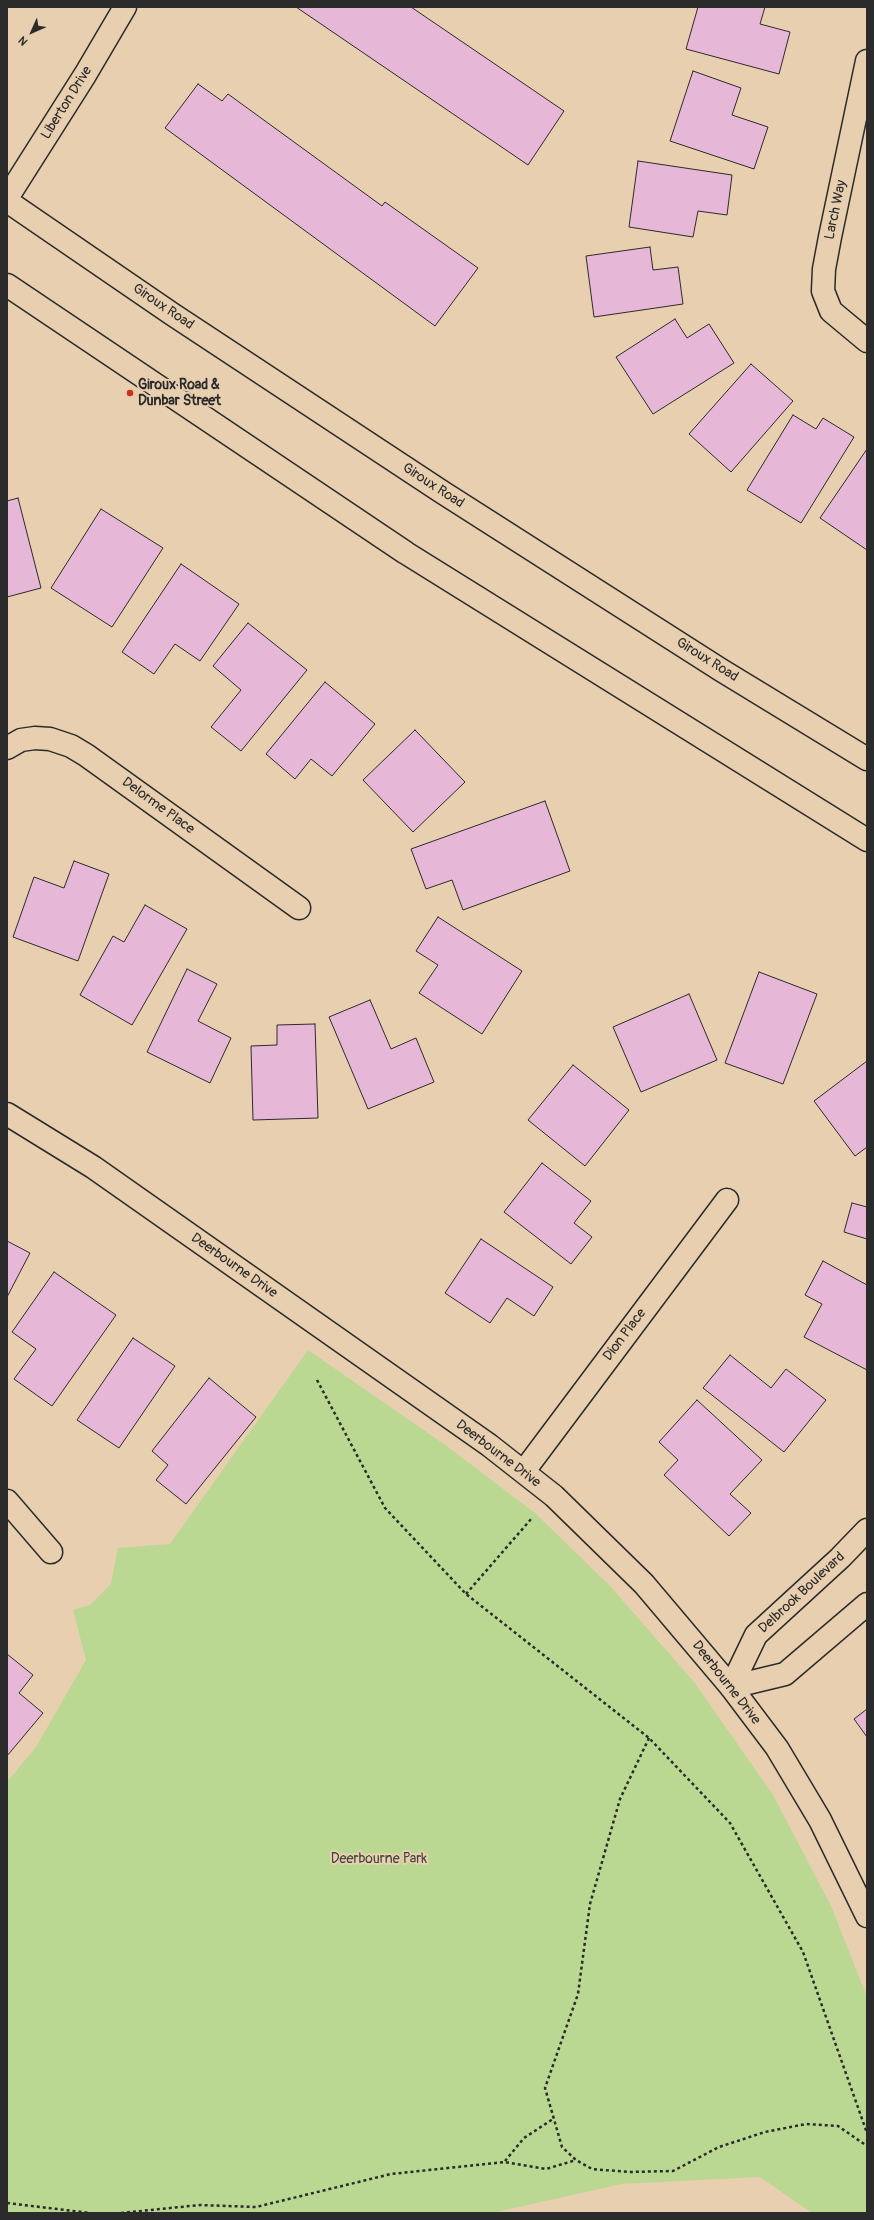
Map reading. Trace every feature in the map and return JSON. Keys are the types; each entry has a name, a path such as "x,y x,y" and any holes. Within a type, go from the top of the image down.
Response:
{"street":[{"name":"Liberton Drive","path":"7,199 85,75 125,7"},
{"name":"Larch Way","path":"867,61 829,243 823,291 830,311 867,342"},
{"name":"Giroux Road","path":"7,199 172,314 449,496 715,665 867,759"},
{"path":"7,285 406,553 867,840"},
{"name":"Delorme Place","path":"7,748 21,740 36,738 50,739 71,746 93,759 299,908"},
{"name":"Deerbourne Drive","path":"7,1114 93,1168 524,1471 554,1496 644,1584 731,1687 777,1748 820,1820 867,1916"},
{"name":"Dion Place","path":"524,1471 727,1200"},
{"path":"7,1501 51,1552"},
{"name":"Delbrook Boulevard","path":"731,1687 756,1635 840,1558 867,1530"},
{"path":"731,1687 785,1674 867,1604"}],"path":[{"path":"317,1380 385,1508 466,1594 649,1738 730,1822 803,1952 867,2133"},
{"path":"466,1594 532,1518"},
{"path":"649,1738 620,1799 590,1904 578,1994 545,2088 562,2147 576,2160 592,2169 629,2172 673,2171 719,2147 765,2132 806,2124 838,2126 867,2146"},
{"path":"505,2162 524,2138 553,2120"},
{"path":"121,2213 200,2205 256,2208 391,2174 505,2162 546,2169 576,2160"},
{"path":"7,2203 90,2213"}],"green space":[{"name":"Deerbourne Park","path":"308,1350 448,1447 536,1514 610,1586 694,1682 773,1795 831,1906 867,1997 867,2213 812,2213 760,2177 621,2184 492,2213 7,2213 7,1782 36,1747 86,1660 73,1610 90,1605 111,1584 118,1548 170,1544"}],"building":[{"path":"296,7 411,7 564,111 528,165"},
{"path":"698,7 765,7 760,24 790,32 779,74 686,49"},
{"path":"693,71 741,88 732,115 768,127 754,169 670,141"},
{"path":"198,84 222,101 228,94 382,206 385,202 478,268 435,326 165,128"},
{"path":"638,161 732,175 727,215 698,211 693,237 629,227"},
{"path":"650,247 653,270 678,267 683,304 594,317 586,256"},
{"path":"675,319 687,338 709,324 734,363 653,414 616,357"},
{"path":"751,364 793,401 731,472 689,434"},
{"path":"793,415 816,429 823,418 854,437 801,523 747,490"},
{"path":"867,449 867,550 820,518"},
{"path":"18,498 41,588 7,597 7,501"},
{"path":"101,509 163,548 112,627 51,588"},
{"path":"181,564 239,604 200,661 175,644 154,674 122,652"},
{"path":"248,623 307,670 241,751 211,727 241,690 213,666"},
{"path":"325,682 375,724 332,776 311,759 295,779 266,754"},
{"path":"415,730 465,782 413,832 363,780"},
{"path":"545,801 570,871 463,910 452,880 426,889 411,849"},
{"path":"74,861 109,874 78,961 13,937 34,877 64,888"},
{"path":"145,905 187,929 132,1025 80,995 113,936 124,942"},
{"path":"438,917 522,971 482,1034 419,993 438,965 416,951"},
{"path":"187,969 217,984 198,1021 231,1038 210,1083 147,1052"},
{"path":"759,972 817,994 783,1084 725,1063"},
{"path":"689,994 717,1060 641,1092 613,1027"},
{"path":"370,1000 391,1049 416,1038 434,1082 368,1109 329,1017"},
{"path":"315,1024 318,1118 253,1120 251,1046 277,1045 277,1025"},
{"path":"867,1061 867,1147 855,1156 814,1101"},
{"path":"573,1065 629,1110 585,1166 528,1120"},
{"path":"542,1163 591,1201 574,1223 592,1237 571,1264 504,1212"},
{"path":"852,1203 867,1207 867,1239 844,1232"},
{"path":"481,1239 553,1287 534,1316 507,1298 490,1323 445,1293"},
{"path":"7,1241 30,1253 7,1297"},
{"path":"823,1261 867,1285 867,1370 804,1337 822,1304 805,1295"},
{"path":"54,1272 116,1315 52,1406 14,1379 36,1349 12,1332"},
{"path":"133,1338 175,1366 119,1448 77,1420"},
{"path":"730,1355 771,1388 786,1369 826,1400 784,1452 703,1388"},
{"path":"209,1378 256,1417 186,1504 156,1480 168,1465 152,1451"},
{"path":"697,1400 762,1460 730,1494 751,1513 729,1536 664,1475 678,1460 659,1442"},
{"path":"7,1654 33,1675 19,1693 43,1713 7,1756"},
{"path":"867,1709 867,1737 854,1719"}],"place":[{"name":"Giroux Road & Dunbar Street","path":"130,393"}]}
